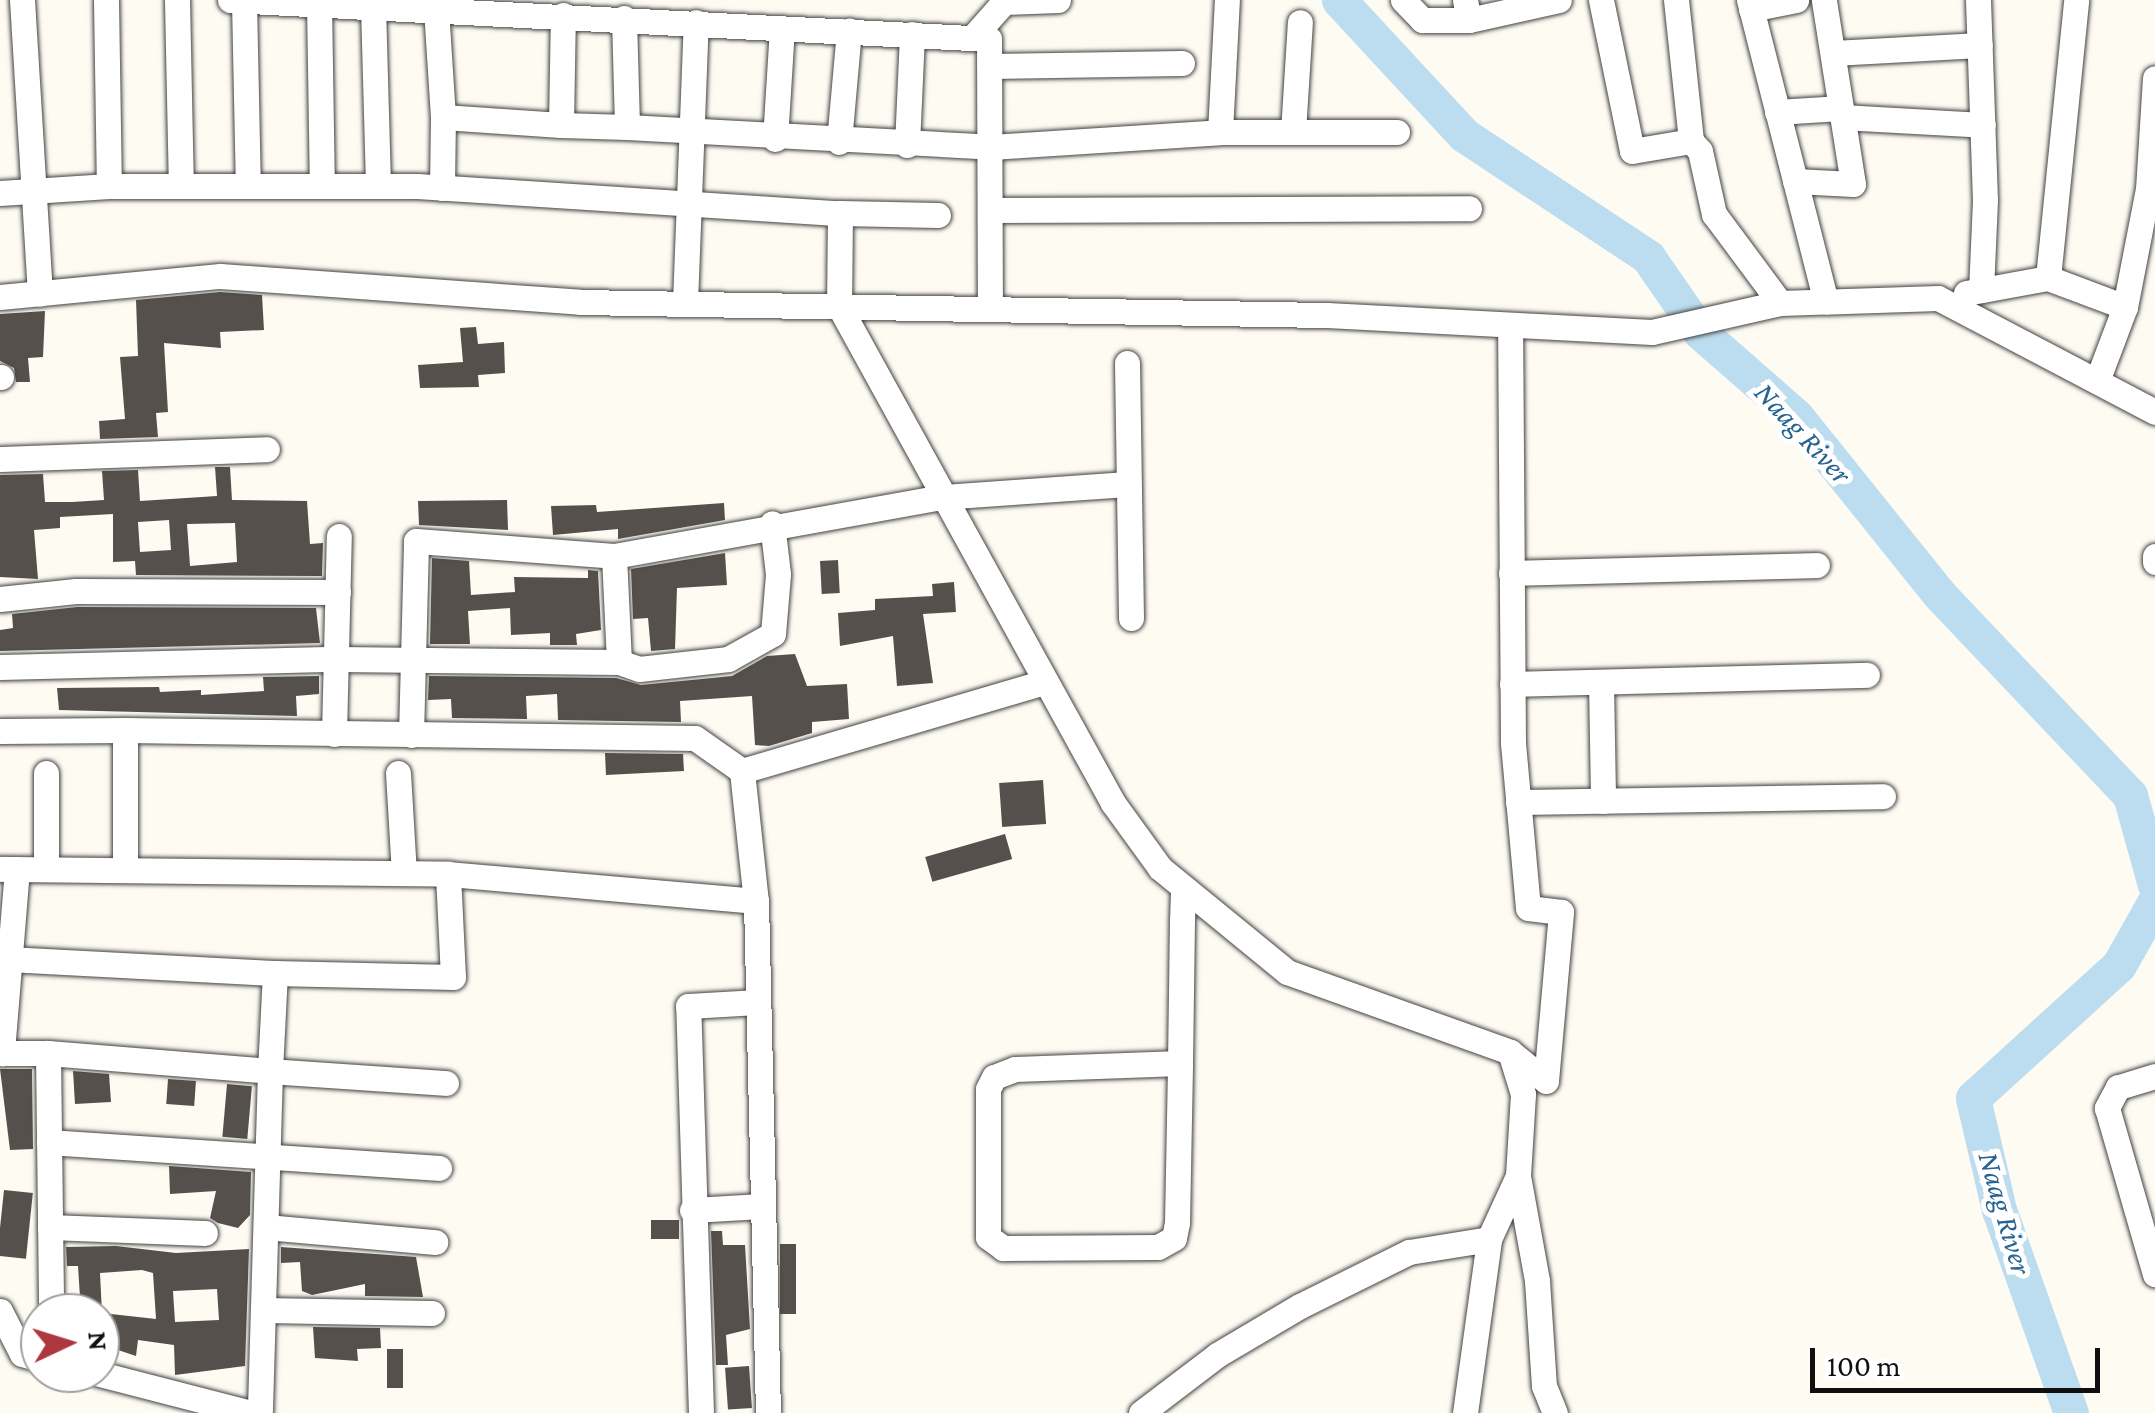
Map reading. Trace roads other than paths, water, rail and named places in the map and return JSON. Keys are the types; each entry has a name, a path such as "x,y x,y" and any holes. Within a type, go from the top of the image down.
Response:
{"street":[{"path":"22,0 40,293"},
{"path":"106,0 109,186"},
{"path":"176,0 182,186"},
{"path":"230,0 989,38 990,309"},
{"path":"972,38 1004,2 1058,0"},
{"path":"1220,132 1227,0"},
{"path":"1402,0 1422,20 1467,10 1559,0"},
{"path":"1601,0 1632,151 1691,140"},
{"path":"1676,0 1691,140 1700,151 1714,214 1780,303"},
{"path":"1796,0 1750,4 1826,301"},
{"path":"1795,181 1852,184 1824,0"},
{"path":"1978,0 1983,125 1981,290"},
{"path":"2048,278 2076,0"},
{"path":"244,1 248,186"},
{"path":"320,3 322,186"},
{"path":"373,6 378,186"},
{"path":"436,9 443,117 442,188"},
{"path":"561,125 564,15"},
{"path":"624,18 627,127"},
{"path":"685,303 690,202 688,134 696,22"},
{"path":"1293,132 1300,22"},
{"path":"775,139 782,29"},
{"path":"839,142 848,30"},
{"path":"907,145 912,34"},
{"path":"1832,54 1980,45"},
{"path":"990,66 1182,63"},
{"path":"2096,381 2125,307 2148,189 2155,78"},
{"path":"1778,112 1842,112 1983,125"},
{"path":"443,117 775,139 991,147 1220,132 1397,132"},
{"path":"0,193 109,186 378,186 938,216"},
{"path":"990,210 1469,208"},
{"path":"840,212 839,306 1113,803 1182,888 1286,972 1510,1052 1546,1081 1561,912 1528,908 1518,802 1512,684 1510,326"},
{"path":"0,297 220,276 685,303 990,309 1652,332 1780,303 1938,298 2048,278 2125,307"},
{"path":"1938,298 2155,412"},
{"path":"1126,363 1132,618"},
{"path":"0,459 267,449"},
{"path":"411,734 416,541 614,556 737,537 772,524 942,497 1129,484"},
{"path":"0,667 336,659 412,664 619,662 640,669 728,659 773,634 778,574 772,524"},
{"path":"334,734 339,536"},
{"path":"614,556 619,662"},
{"path":"1512,573 1817,564"},
{"path":"0,599 76,591 338,592"},
{"path":"1512,684 1867,675"},
{"path":"742,772 1045,682"},
{"path":"1601,682 1603,801"},
{"path":"124,730 125,868"},
{"path":"0,731 695,738 742,772 756,901 768,1413"},
{"path":"46,773 46,869"},
{"path":"398,773 404,872"},
{"path":"1518,802 1882,796"},
{"path":"446,1083 1,1053 8,869 404,872 756,901"},
{"path":"6,959 275,973 453,977 448,874"},
{"path":"1180,1063 1014,1070 994,1077 988,1090 988,1237 1003,1248 1158,1247 1174,1238 1180,1063 1182,888"},
{"path":"260,1413 266,1228 264,1157 275,973"},
{"path":"701,1413 688,1006 758,1002"},
{"path":"1510,1052 1523,1094 1518,1176 1537,1281 1544,1386 1555,1413"},
{"path":"48,1054 51,1293"},
{"path":"2155,1076 2118,1087 2107,1108 2155,1274"},
{"path":"49,1142 439,1168"},
{"path":"1465,1413 1489,1238 1518,1176"},
{"path":"692,1210 762,1206"},
{"path":"50,1227 205,1233"},
{"path":"266,1228 435,1242"},
{"path":"1140,1413 1216,1355 1300,1306 1409,1252 1489,1238"},
{"path":"263,1310 432,1313"},
{"path":"0,1311 20,1350"},
{"path":"120,1379 251,1413"}],"waterway":[{"name":"Naag River","path":"1339,0 1464,135 1648,257 1700,332 1796,416 1939,594 2130,795 2155,885"},
{"name":"Naag River","path":"2071,1413 1999,1210 1973,1098 2119,965 2155,901"}]}
